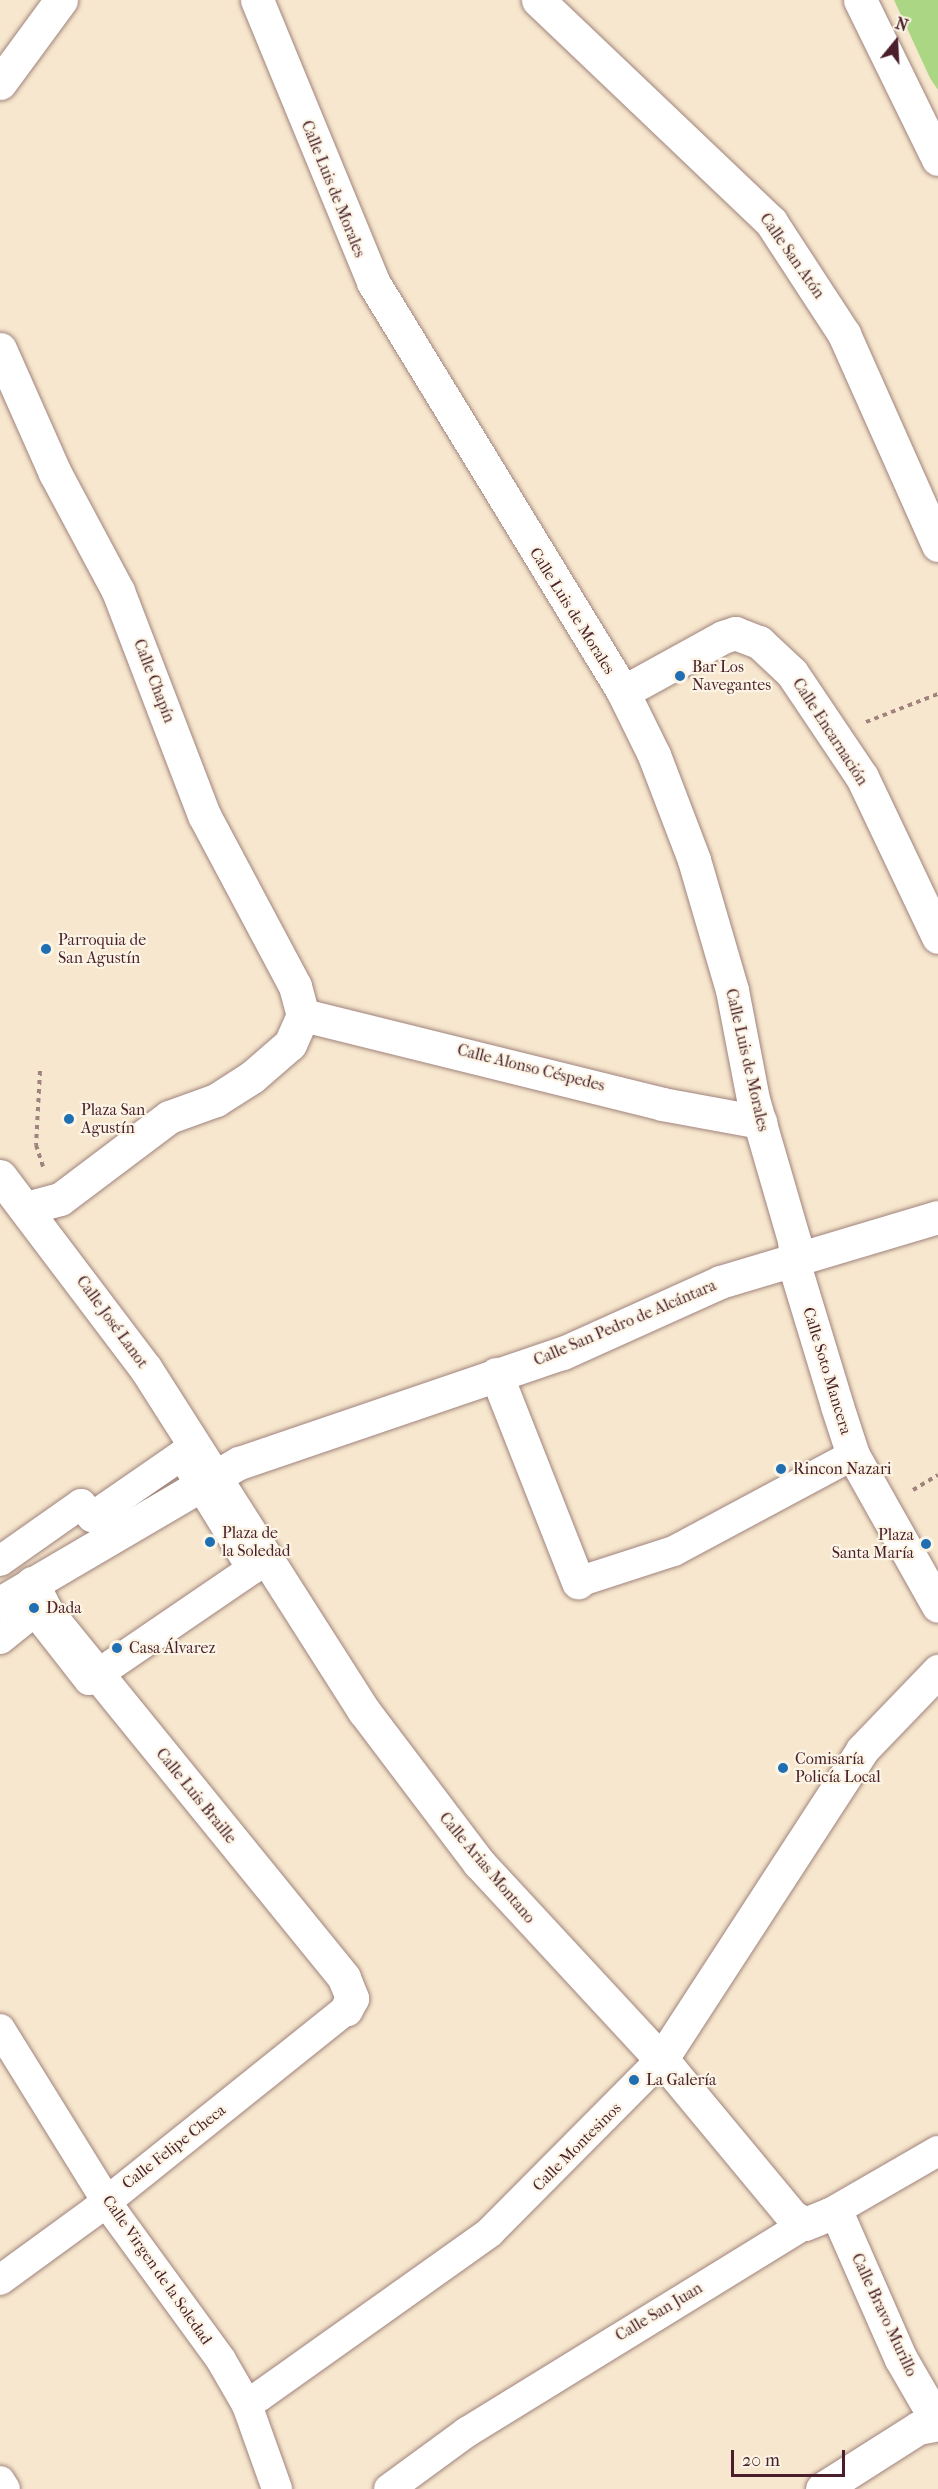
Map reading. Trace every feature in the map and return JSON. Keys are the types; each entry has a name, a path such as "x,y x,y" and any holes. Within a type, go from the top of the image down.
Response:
{"street":[{"path":"0,83 61,0"},
{"name":"Calle Luis de Morales","path":"257,0 373,282 623,692 654,755 694,860 732,990 760,1122 795,1258"},
{"name":"Calle San Atón","path":"538,0 771,222 844,334 938,545"},
{"path":"860,0 938,159"},
{"name":"Calle Chapín","path":"0,349 55,473 122,599 204,815 295,986 303,1015"},
{"name":"Calle Encarnación","path":"623,692 723,637 735,633 759,642 792,674 862,777 938,936"},
{"path":"27,1208 60,1199 169,1117 216,1100 252,1077 290,1044 303,1015"},
{"name":"Calle Alonso Céspedes","path":"303,1015 662,1104 760,1122"},
{"name":"Calle José Lanot","path":"0,1176 27,1208 146,1369 206,1480"},
{"name":"Calle San Pedro de Alcántara","path":"206,1480 496,1374 563,1353 720,1282 938,1217"},
{"name":"Calle Soto Mancera","path":"795,1258 853,1455 938,1606"},
{"path":"496,1374 578,1581 674,1551 853,1455"},
{"path":"0,1561 81,1504 92,1517 182,1455 206,1480 252,1569 89,1680 39,1616 30,1615 0,1639"},
{"path":"0,1603 206,1480"},
{"name":"Calle Arias Montano","path":"206,1480 364,1711 439,1812 661,2060 792,2216 816,2219"},
{"name":"Calle Luis Braille","path":"32,1583 47,1612 344,1978 352,1998 346,2010"},
{"name":"Calle Montesinos","path":"248,2405 490,2232 661,2060 862,1750 938,1671"},
{"name":"Calle Felipe Checa","path":"0,2280 107,2200 346,2010"},
{"name":"Calle Virgen de la Soledad","path":"0,2029 107,2200 248,2405 277,2489"},
{"name":"Calle San Juan","path":"389,2489 477,2426 816,2219 938,2151"},
{"name":"Calle Bravo Murillo","path":"816,2219 839,2218 902,2360 938,2424"},
{"path":"822,2489 918,2428 938,2424"},
{"path":"0,2481 4,2489"}],"path":[{"path":"891,714 938,694"},
{"path":"40,1071 36,1145 45,1173"},
{"path":"906,1494 938,1475"}],"green space":[{"path":"894,0 938,0 938,90 930,78"}],"place":[{"name":"Bar Los Navegantes","path":"680,676"},
{"name":"Parroquia de San Agustín","path":"46,949"},
{"name":"Plaza San Agustín","path":"69,1119"},
{"name":"Rincon Nazari","path":"781,1469"},
{"name":"Plaza de la Soledad","path":"210,1542"},
{"name":"Plaza Santa María","path":"926,1544"},
{"name":"Dada","path":"34,1608"},
{"name":"Casa Álvarez","path":"117,1648"},
{"name":"Comisaría Policía Local","path":"783,1768"},
{"name":"La Galería","path":"634,2080"}]}
